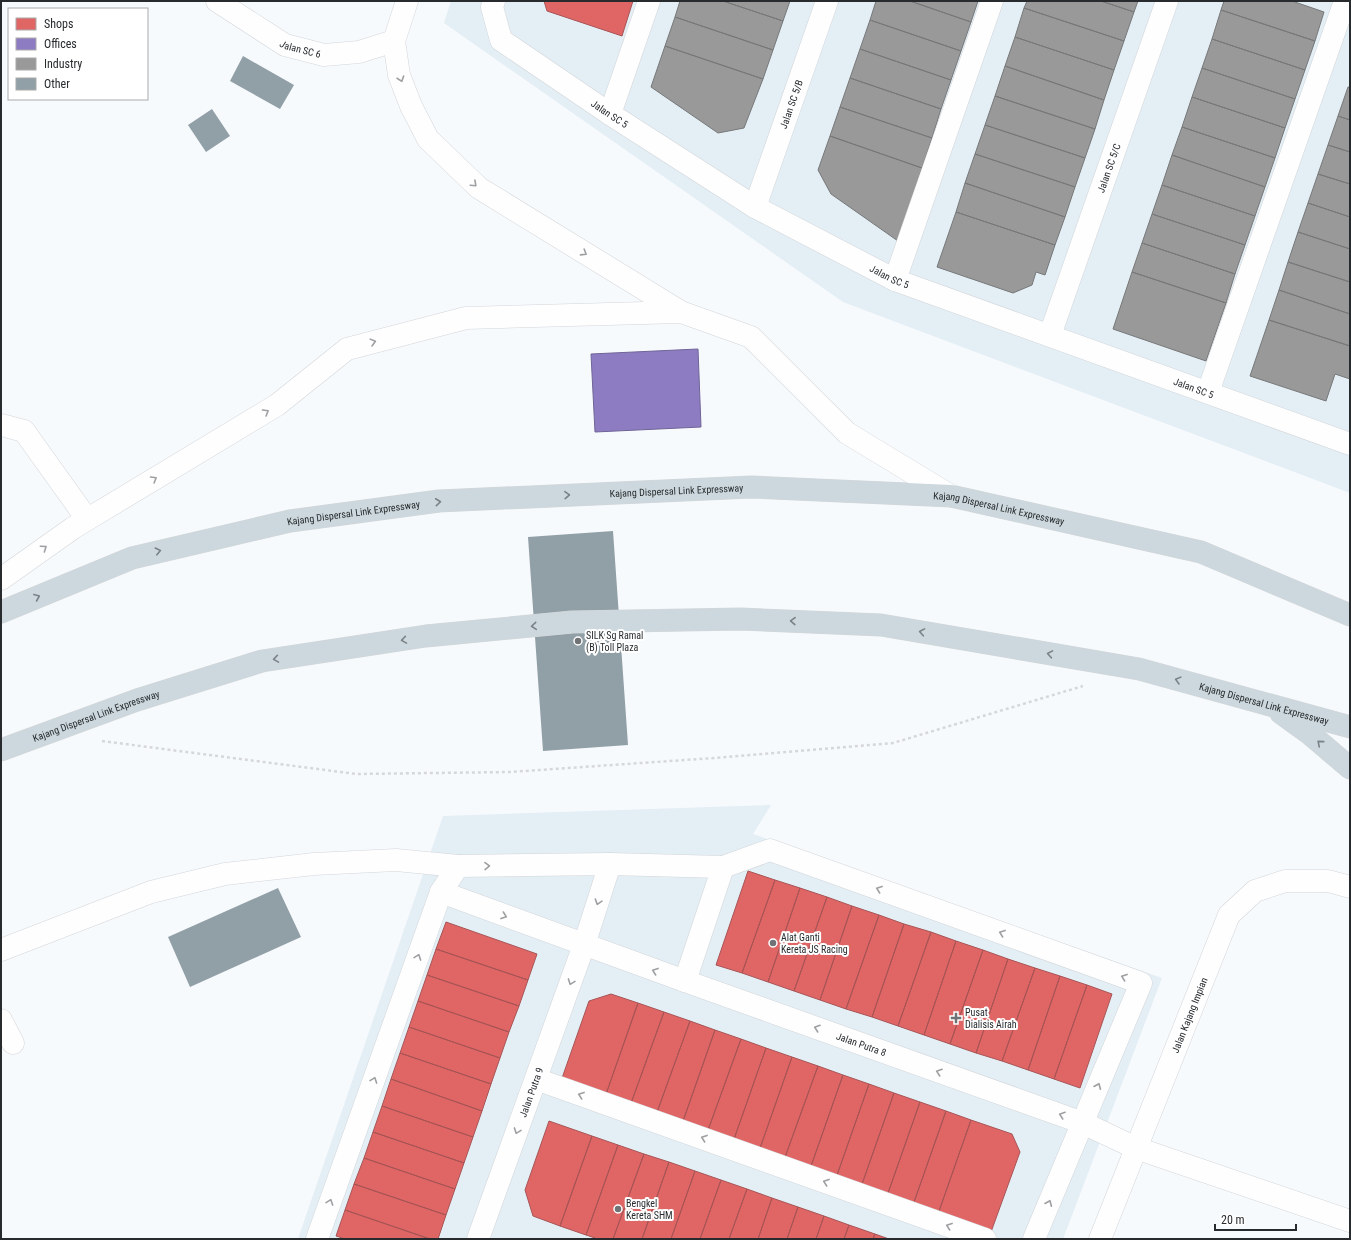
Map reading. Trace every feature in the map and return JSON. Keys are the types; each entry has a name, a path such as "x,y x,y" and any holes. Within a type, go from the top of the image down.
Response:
{"highway":[{"name":"Kajang Dispersal Link Expressway","path":"1,612 132,558 290,521 439,501 752,487 950,496 1201,552 1350,615"},
{"name":"Kajang Dispersal Link Expressway","path":"1,750 137,700 262,661 426,636 572,622 741,619 881,625 1139,669 1350,727"},
{"path":"1269,705 1310,734 1350,768"}],"street":[{"name":"Jalan SC 6","path":"217,1 285,45 324,56 359,52 394,41"},
{"path":"407,1 394,41 399,75 411,106 428,139 479,188 681,312 751,337 847,433 950,496"},
{"path":"610,114 649,1"},
{"name":"Jalan SC 5/B","path":"755,207 827,1"},
{"path":"895,280 992,1"},
{"name":"Jalan SC 5/C","path":"1050,335 1167,1"},
{"path":"1208,392 1345,1"},
{"name":"Jalan SC 5","path":"493,4 501,40 610,114 755,207 895,280 1350,444"},
{"path":"1,579 88,519 278,405 347,349 466,318 681,312"},
{"path":"1,425 24,431 88,519"},
{"path":"1,950 151,892 225,874 314,864 396,860 458,866 610,864 723,867 770,850 1141,983 1084,1123 1034,1239"},
{"name":"Jalan Putra 9","path":"485,1237 536,1079 584,945 610,864"},
{"path":"317,1239 441,892 458,866"},
{"path":"684,981 723,867"},
{"name":"Jalan Kajang Impian","path":"1100,1239 1229,915 1255,890 1285,881 1328,881 1350,887"},
{"name":"Jalan Putra 8","path":"441,892 684,981 1084,1123 1136,1148 1350,1221"},
{"path":"1,1020 13,1044"},
{"path":"536,1079 985,1239"}],"path":[{"path":"99,741 356,774 510,772 714,758 893,743 1087,685"}],"shaded area":[{"path":"451,1 1350,1 1350,493 843,302 444,23"},
{"path":"771,805 753,834 1162,978 1063,1239 298,1239 443,816"}],"building: Shops":[{"path":"544,1 633,1 622,36 547,11"},
{"path":"748,871 775,880 742,973 716,965"},
{"path":"775,880 800,888 768,982 742,973"},
{"path":"800,888 827,897 794,991 768,982"},
{"path":"827,897 852,906 820,1000 794,991"},
{"path":"852,906 879,915 846,1009 820,1000"},
{"path":"879,915 904,924 872,1017 846,1009"},
{"path":"446,922 537,954 528,980 436,949"},
{"path":"904,924 931,932 898,1026 872,1017"},
{"path":"931,932 956,941 924,1035 898,1026"},
{"path":"956,941 983,950 950,1044 924,1035"},
{"path":"436,949 528,980 519,1006 427,975"},
{"path":"983,950 1008,959 976,1053 950,1044"},
{"path":"1008,959 1035,968 1002,1061 976,1053"},
{"path":"1035,968 1060,976 1028,1070 1002,1061"},
{"path":"427,975 519,1006 509,1032 418,1001"},
{"path":"1060,976 1087,985 1054,1079 1028,1070"},
{"path":"1087,985 1112,994 1080,1088 1054,1079"},
{"path":"611,994 638,1003 605,1097 561,1081 589,1001"},
{"path":"418,1001 509,1032 500,1058 409,1027"},
{"path":"638,1003 664,1012 630,1106 605,1097"},
{"path":"664,1012 690,1021 656,1115 630,1106"},
{"path":"690,1021 715,1030 682,1124 656,1115"},
{"path":"409,1027 500,1058 491,1084 400,1053"},
{"path":"715,1030 741,1039 707,1133 682,1124"},
{"path":"741,1039 766,1048 733,1142 707,1133"},
{"path":"766,1048 792,1057 759,1151 733,1142"},
{"path":"400,1053 491,1084 482,1111 391,1079"},
{"path":"792,1057 818,1066 784,1160 759,1151"},
{"path":"818,1066 843,1075 810,1169 784,1160"},
{"path":"843,1075 869,1084 836,1178 810,1169"},
{"path":"391,1079 482,1111 473,1137 382,1106"},
{"path":"869,1084 894,1093 861,1187 836,1178"},
{"path":"894,1093 920,1102 887,1196 861,1187"},
{"path":"920,1102 946,1111 913,1205 887,1196"},
{"path":"382,1106 473,1137 464,1163 373,1132"},
{"path":"946,1111 971,1120 938,1214 913,1205"},
{"path":"971,1120 1012,1134 1020,1152 991,1232 938,1214"},
{"path":"549,1121 592,1136 560,1226 533,1216 525,1190"},
{"path":"373,1132 464,1163 455,1189 364,1158"},
{"path":"592,1136 618,1145 586,1235 560,1226"},
{"path":"618,1145 644,1154 613,1239 598,1239 586,1235"},
{"path":"644,1154 669,1162 642,1239 613,1239"},
{"path":"364,1158 455,1189 446,1215 354,1184"},
{"path":"669,1162 695,1171 671,1239 642,1239"},
{"path":"695,1171 721,1180 700,1239 671,1239"},
{"path":"721,1180 747,1189 729,1239 700,1239"},
{"path":"354,1184 446,1215 438,1239 430,1239 345,1210"},
{"path":"747,1189 772,1198 758,1239 729,1239"},
{"path":"772,1198 798,1207 787,1239 758,1239"},
{"path":"798,1207 824,1216 816,1239 787,1239"},
{"path":"345,1210 430,1239 345,1239 336,1236"},
{"path":"824,1216 849,1225 844,1239 816,1239"},
{"path":"849,1225 875,1234 873,1239 844,1239"},
{"path":"875,1234 889,1239 873,1239"}],"building: Offices":[{"path":"698,349 701,427 595,432 591,354"}],"building: Industry":[{"path":"680,1 723,1 783,21 773,50 675,17"},
{"path":"723,1 790,1 783,21"},
{"path":"876,1 910,1 971,22 961,51 870,20"},
{"path":"910,1 978,1 971,22"},
{"path":"1027,1 1101,1 1134,12 1124,41 1024,8"},
{"path":"1101,1 1138,1 1134,12"},
{"path":"1224,1 1292,1 1324,12 1315,41 1221,10"},
{"path":"1024,8 1124,41 1114,70 1015,37"},
{"path":"1221,10 1315,41 1305,70 1212,39"},
{"path":"675,17 773,50 763,79 665,46"},
{"path":"870,20 961,51 951,80 860,49"},
{"path":"1015,37 1114,70 1104,100 1005,66"},
{"path":"1212,39 1305,70 1295,99 1202,68"},
{"path":"665,46 763,79 744,128 718,133 651,87"},
{"path":"860,49 951,80 941,109 850,78"},
{"path":"1005,66 1104,100 1095,129 995,96"},
{"path":"1202,68 1295,99 1285,128 1192,97"},
{"path":"850,78 941,109 932,138 840,107"},
{"path":"1348,87 1350,87 1350,120 1338,116"},
{"path":"995,96 1095,129 1085,158 985,125"},
{"path":"1192,97 1285,128 1275,158 1182,127"},
{"path":"840,107 932,138 922,168 830,136"},
{"path":"1338,116 1350,120 1350,152 1328,145"},
{"path":"985,125 1085,158 1075,187 975,154"},
{"path":"1182,127 1275,158 1265,187 1172,155"},
{"path":"830,136 922,168 898,241 831,194 818,170"},
{"path":"1328,145 1350,152 1350,184 1318,174"},
{"path":"975,154 1075,187 1065,217 965,183"},
{"path":"1172,155 1265,187 1255,216 1162,185"},
{"path":"1318,174 1350,184 1350,217 1308,203"},
{"path":"965,183 1065,217 1055,245 956,212"},
{"path":"1162,185 1255,216 1245,245 1152,214"},
{"path":"1308,203 1350,217 1350,249 1298,232"},
{"path":"956,212 1055,245 1045,275 1036,272 1032,285 1013,293 937,267"},
{"path":"1152,214 1245,245 1235,274 1142,243"},
{"path":"1298,232 1350,249 1350,282 1288,262"},
{"path":"1142,243 1235,274 1226,303 1132,272"},
{"path":"1288,262 1350,282 1350,314 1279,290"},
{"path":"1132,272 1226,303 1206,361 1113,329"},
{"path":"1279,290 1350,314 1350,346 1269,320"},
{"path":"1269,320 1350,346 1350,379 1335,374 1326,401 1250,376"}],"building: Other":[{"path":"243,56 294,85 280,109 230,81"},
{"path":"212,109 230,136 206,152 188,125"},
{"name":"SILK Sg Ramal (B) Toll Plaza","path":"613,531 628,745 543,751 528,537"},
{"path":"278,888 301,937 190,987 168,937"}],"place":[{"name":"SILK Sg Ramal (B) Toll Plaza","path":"578,641"},
{"name":"Alat Ganti Kereta JS Racing","path":"773,943"},
{"name":"Pusat Dialisis Airah","path":"956,1018"},
{"name":"Bengkel Kereta SHM","path":"618,1209"}]}
